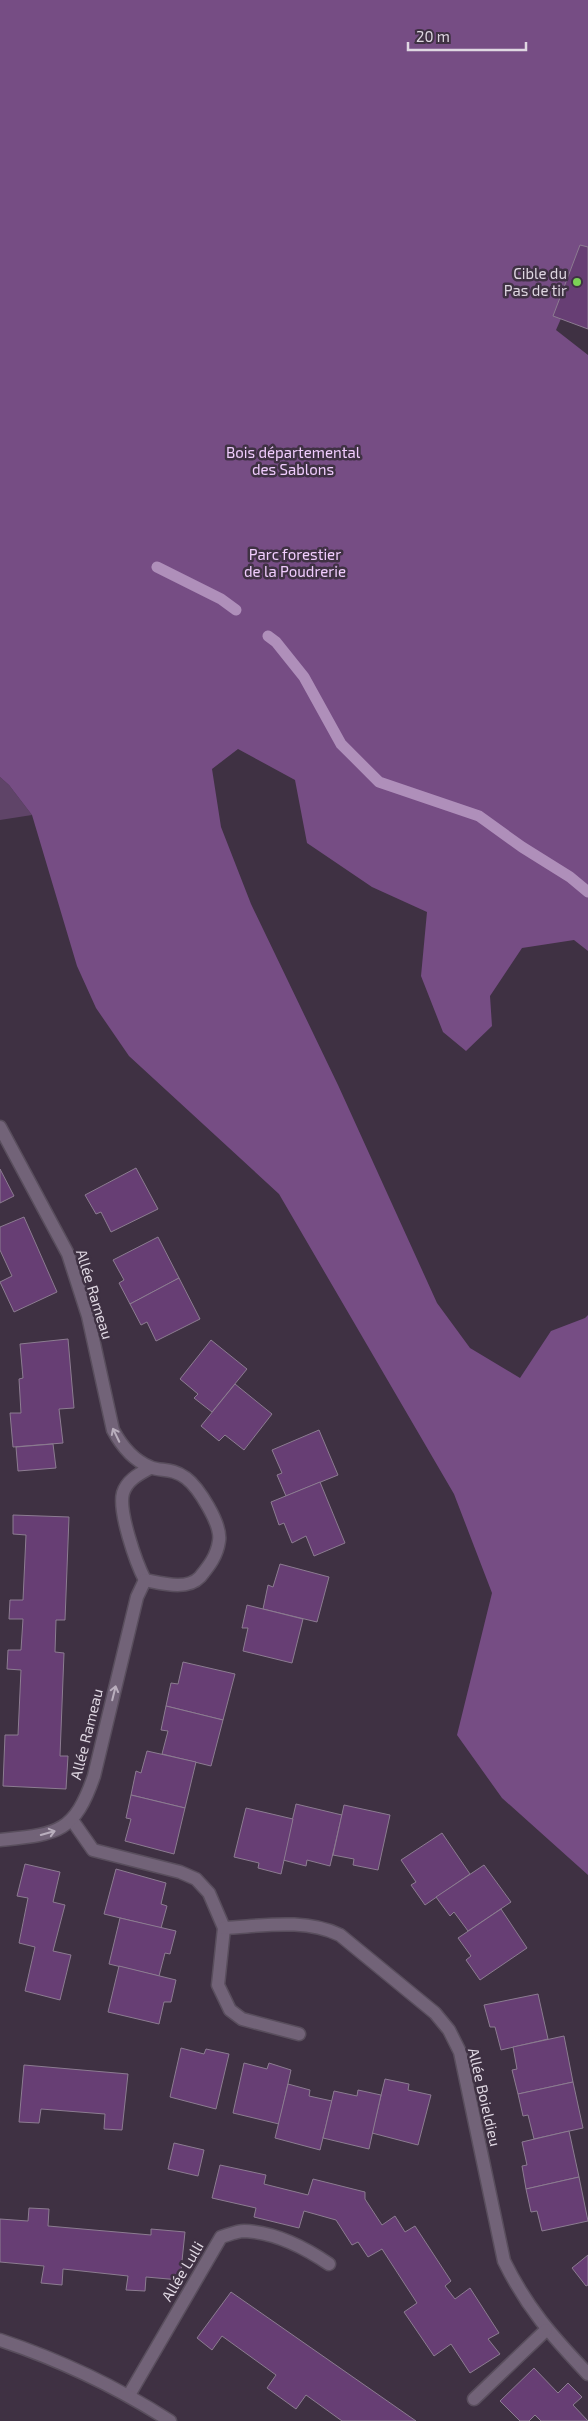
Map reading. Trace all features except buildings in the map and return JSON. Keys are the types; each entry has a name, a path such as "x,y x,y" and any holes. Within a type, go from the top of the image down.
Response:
{"street":[{"name":"Allée Rameau","path":"0,1127 68,1254 88,1316 113,1430 122,1446 150,1468 169,1469 185,1477 200,1491 220,1539 213,1562 197,1580 177,1586 144,1580 137,1597 94,1776 84,1803 72,1820 59,1830 38,1836 0,1840"},
{"path":"144,1580 133,1552 123,1510 123,1494 133,1476 150,1468"},
{"path":"72,1820 93,1850 180,1872 196,1879 209,1892 224,1928 218,1985 230,2010 242,2019 299,2034"},
{"name":"Allée Boieldieu","path":"224,1928 309,1924 324,1927 340,1935 435,2013 448,2030 460,2052 504,2261 519,2292 546,2330 588,2374"},
{"name":"Allée Lulli","path":"129,2395 221,2237 244,2231 273,2237 304,2247 329,2264"},
{"path":"474,2399 546,2330"},
{"path":"0,2340 85,2374 129,2395 170,2421"}],"shaded area":[{"path":"0,777 9,785 32,815 0,820"}],"green space":[{"name":"Bois départemental des Sablons","path":"0,0 588,0 588,265 584,266 556,330 588,355 588,951 574,940 522,948 490,996 492,1026 466,1051 443,1032 421,976 427,912 372,887 307,843 295,780 238,749 212,769 221,827 251,904 338,1085 437,1303 470,1348 520,1378 551,1331 585,1318 588,1315 588,1875 502,1798 457,1735 492,1593 454,1494 279,1194 129,1056 96,1008 77,966 32,815 9,785 0,777"}],"waterway":[{"path":"157,567 221,599 236,610"},
{"path":"268,636 276,642 304,677 341,744 379,782 479,816 522,847 570,877 588,892"}],"place":[{"name":"Cible du Pas de tir","path":"577,282"}],"park label":[{"name":"Parc forestier de la Poudrerie","path":"295,562"}]}
